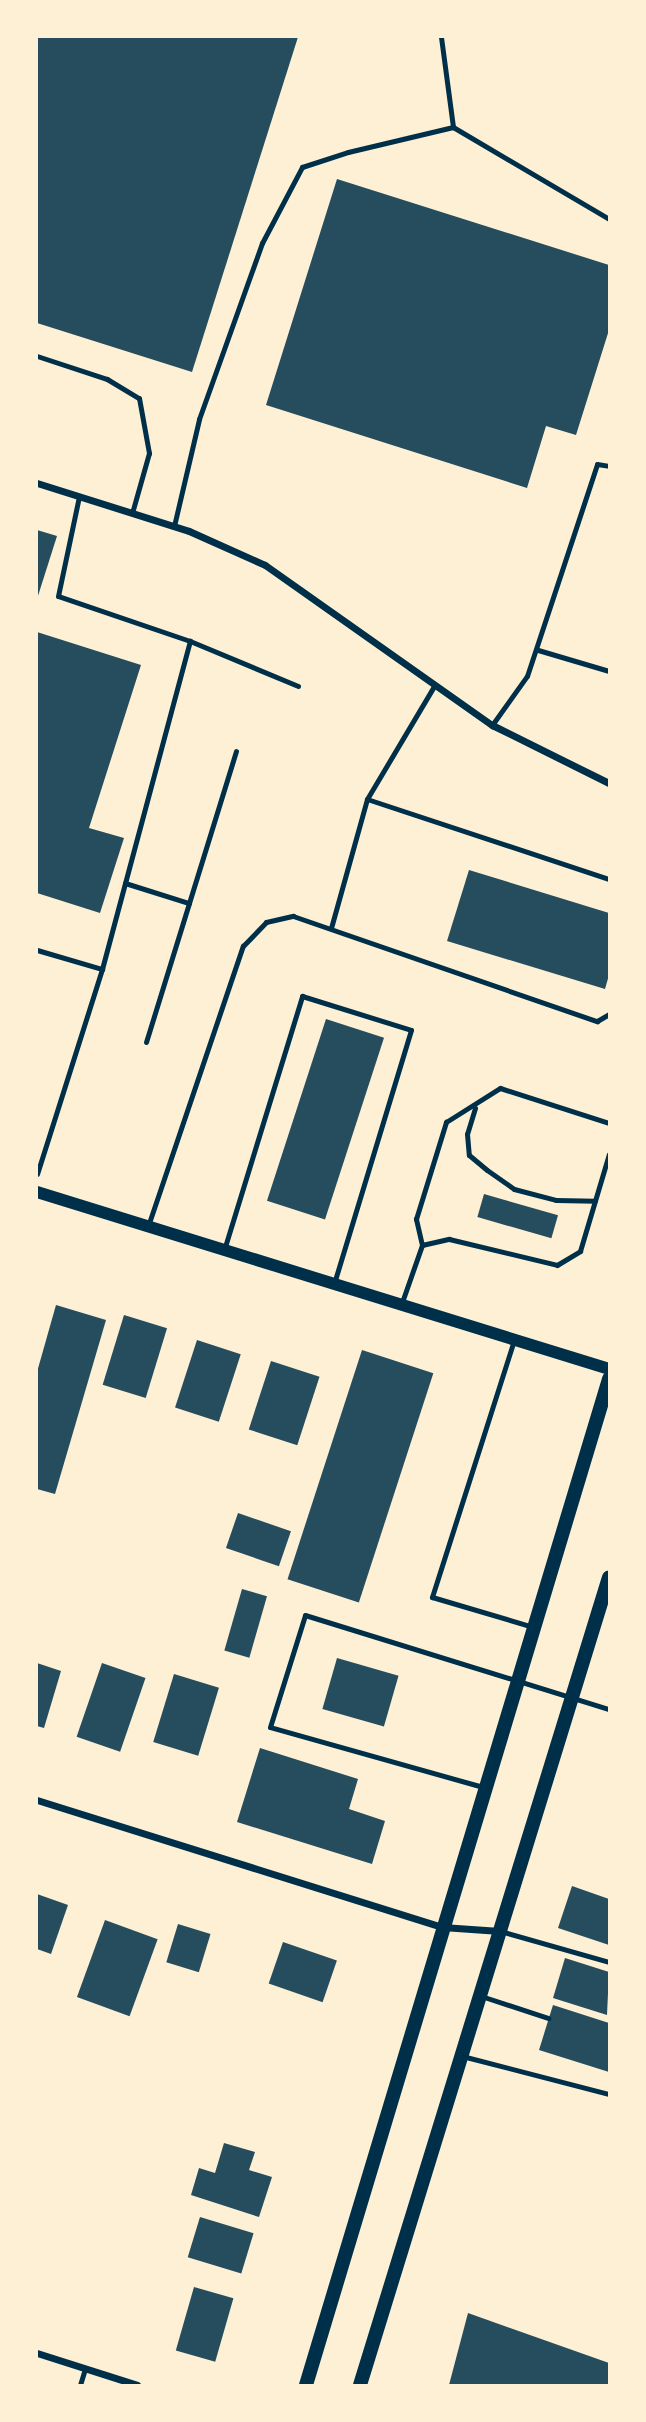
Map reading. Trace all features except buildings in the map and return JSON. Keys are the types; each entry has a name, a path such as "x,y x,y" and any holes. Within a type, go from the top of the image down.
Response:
{"main road":[{"path":"306,2385 483,1787 609,1379"},
{"path":"360,2385 609,1577"}],"street":[{"path":"37,483 174,526 265,565 492,725 609,782"},
{"path":"37,1192 609,1369"},
{"path":"37,1800 442,1927 500,1931"},
{"path":"37,2353 137,2385"}],"lane":[{"path":"441,37 453,127"},
{"path":"174,526 199,419 262,243 302,167 348,152 453,127 609,219"},
{"path":"37,356 107,379 139,398 149,453 132,513"},
{"path":"492,725 527,676 538,650 597,464 609,466"},
{"path":"79,496 58,596 190,641 298,687"},
{"path":"37,1174 102,969 190,641"},
{"path":"538,650 609,671"},
{"path":"331,928 367,799 434,686"},
{"path":"146,1042 236,751"},
{"path":"367,799 609,879"},
{"path":"125,883 189,903"},
{"path":"148,1226 243,946 266,922 293,916 597,1021 609,1014"},
{"path":"37,950 102,969"},
{"path":"224,1250 302,996 411,1030 334,1283"},
{"path":"401,1305 422,1245 416,1219 446,1122 475,1108 500,1088 609,1123"},
{"path":"475,1108 467,1134 469,1155 487,1170 514,1189 556,1200 595,1201"},
{"path":"422,1245 449,1239 557,1265 580,1251 609,1154"},
{"path":"514,1340 432,1597 533,1627"},
{"path":"483,1787 270,1727 305,1615 571,1701 609,1709"},
{"path":"500,1931 609,1962"},
{"path":"480,1996 548,2018"},
{"path":"461,2056 609,2094"},
{"path":"80,2385 85,2369"}]}
